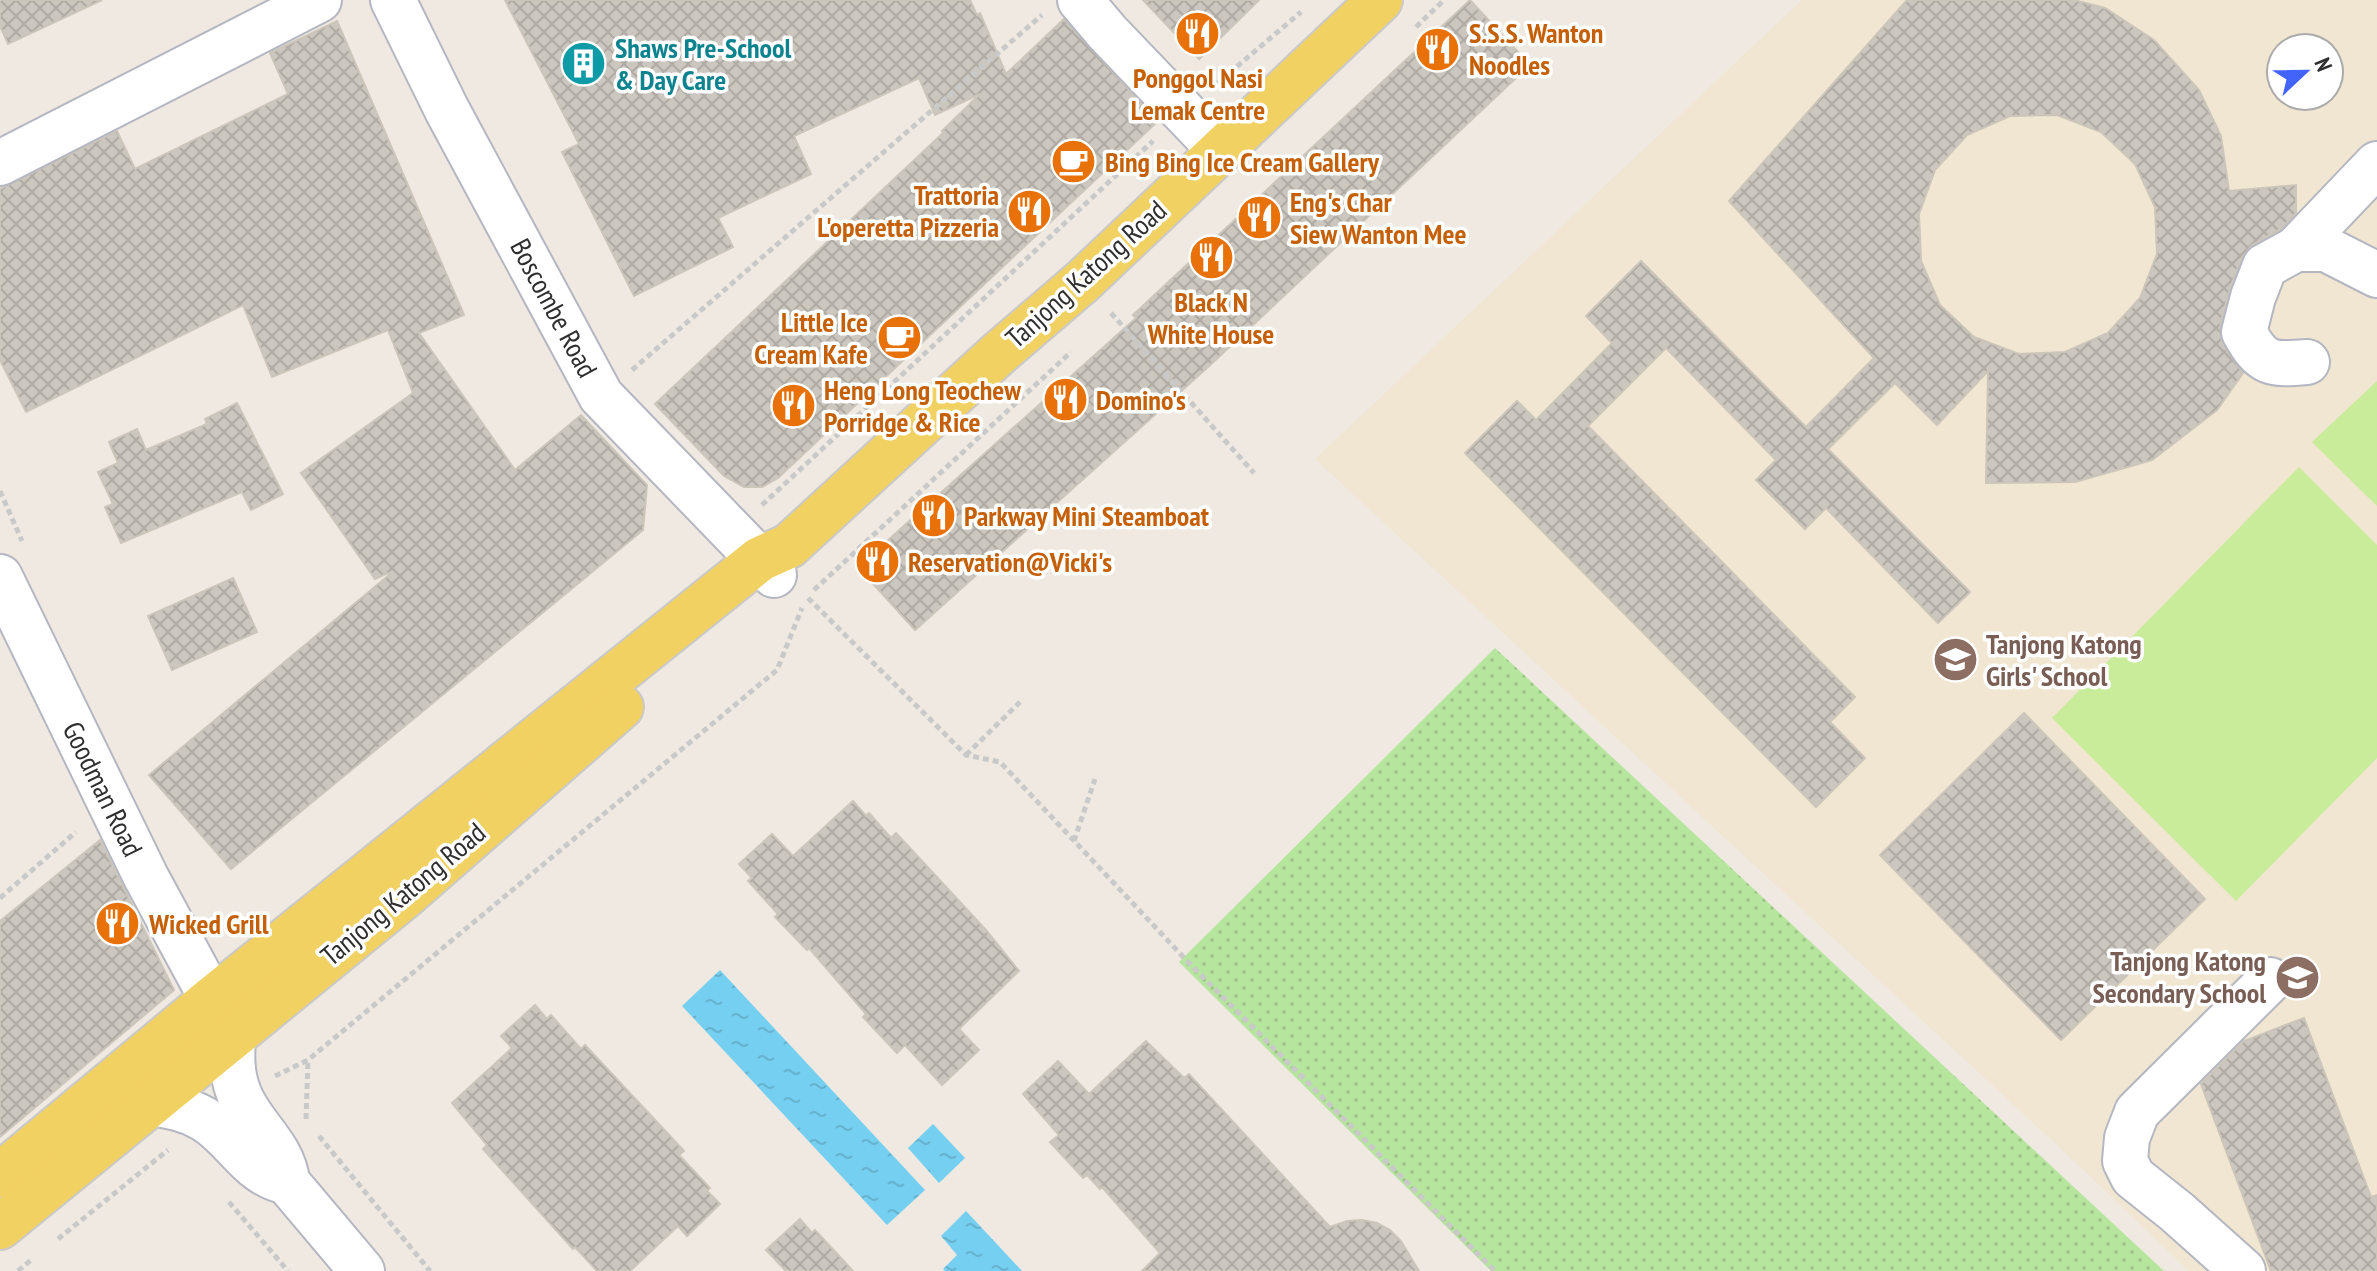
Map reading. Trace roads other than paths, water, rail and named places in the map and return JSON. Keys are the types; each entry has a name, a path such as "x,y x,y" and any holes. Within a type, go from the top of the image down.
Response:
{"main road":[{"name":"Tanjong Katong Road","path":"0,1175 223,1017 782,569 998,354 1083,281 1380,0"},
{"name":"Tanjong Katong Road","path":"0,1227 151,1103 223,1017"}],"street":[{"path":"0,163 261,12 319,0"},
{"name":"Boscombe Road","path":"393,0 447,110 601,396 782,569"},
{"path":"1065,4 1107,32 1220,150"},
{"path":"2307,362 2279,365 2256,354 2244,332 2253,297 2265,266 2296,249 2377,164"},
{"path":"2296,249 2326,249 2377,275"},
{"name":"Goodman Road","path":"0,577 146,877 223,1017"},
{"path":"2243,1271 2133,1177 2125,1161 2127,1138 2137,1112 2270,980"},
{"path":"222,1107 232,1065 223,1017"},
{"path":"151,1103 184,1109 222,1107 275,1148 286,1170 287,1182 362,1271"}],"water":[{"path":"720,970 925,1190 887,1225 682,1006"},
{"path":"933,1124 965,1158 939,1183 908,1148"},
{"path":"966,1211 1022,1271 943,1269 957,1255 941,1236"}],"place":[{"name":"Ponggol Nasi Lemak Centre","path":"1198,33"},
{"name":"S.S.S. Wanton Noodles","path":"1438,49"},
{"name":"Shaws Pre-School & Day Care","path":"584,64"},
{"name":"Bing Bing Ice Cream Gallery","path":"1074,162"},
{"name":"Trattoria L'operetta Pizzeria","path":"1030,211"},
{"name":"Eng's Char Siew Wanton Mee","path":"1259,218"},
{"name":"Black N White House","path":"1211,258"},
{"name":"Little Ice Cream Kafe","path":"899,338"},
{"name":"Domino's","path":"1065,400"},
{"name":"Heng Long Teochew Porridge & Rice","path":"793,406"},
{"name":"Parkway Mini Steamboat","path":"933,516"},
{"name":"Reservation@Vicki's","path":"877,562"},
{"name":"Tanjong Katong Girls' School","path":"1955,660"},
{"name":"Wicked Grill","path":"118,924"},
{"name":"Tanjong Katong Secondary School","path":"2297,977"}]}
